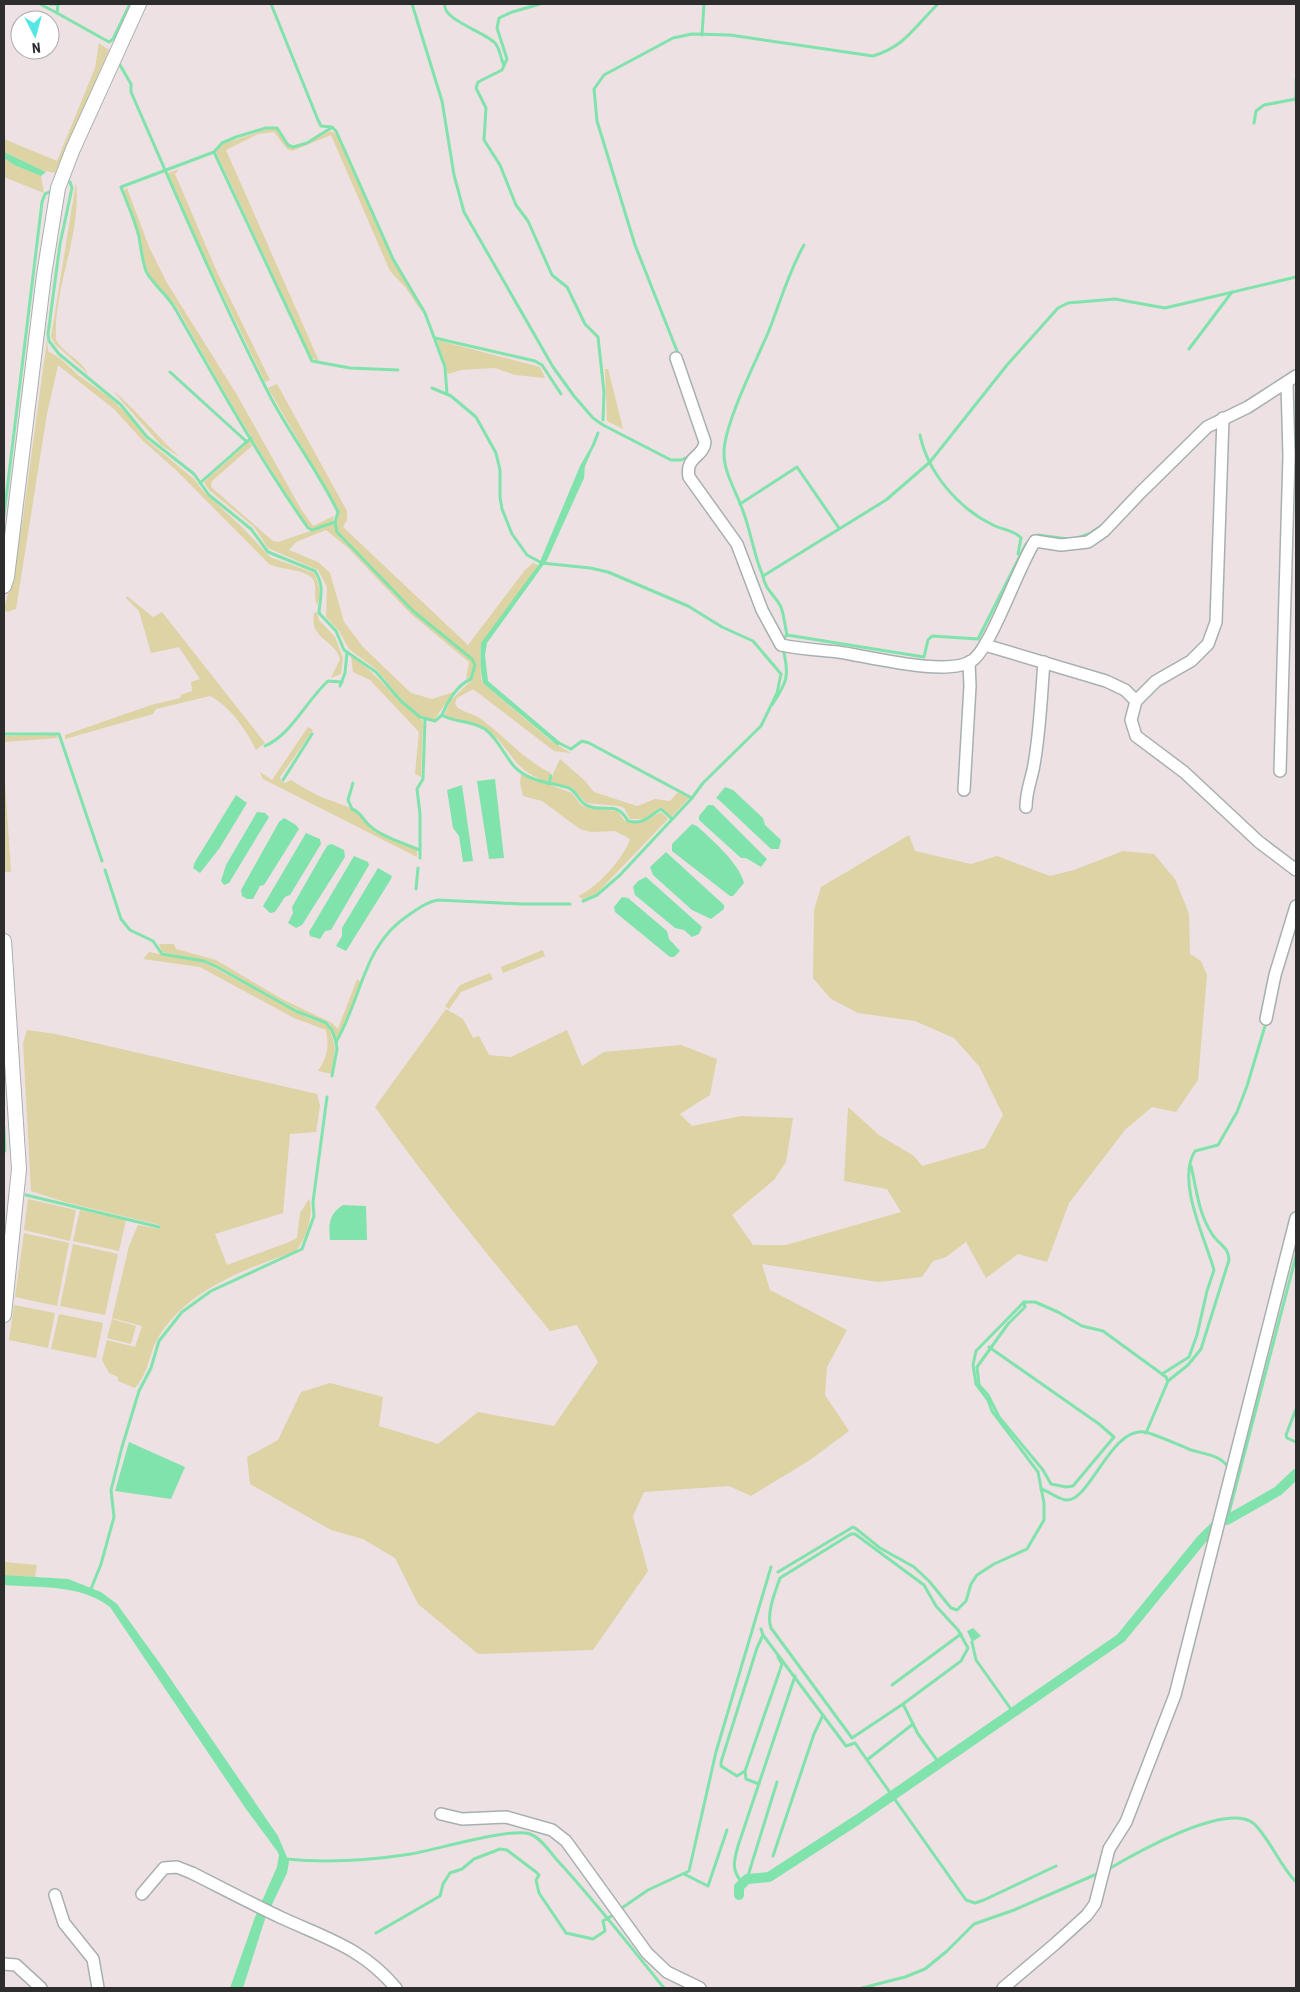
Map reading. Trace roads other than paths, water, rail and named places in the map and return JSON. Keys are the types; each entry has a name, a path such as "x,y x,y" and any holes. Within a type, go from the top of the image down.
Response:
{"street":[{"path":"4,586 8,577 44,275 58,188 73,148 139,4"},
{"path":"676,358 705,442 705,448 687,468 689,477 737,544 762,610 781,645 910,665 945,667 963,665 969,662 985,645 1024,558 1035,541 1061,545 1088,542 1104,532 1182,450 1208,427 1248,407 1292,379"},
{"path":"1280,771 1292,379"},
{"path":"1223,418 1216,622 1208,644 1191,661 1156,681 1136,701 1132,720 1136,736 1184,772 1259,842 1296,870"},
{"path":"985,645 1106,681 1126,690 1136,701"},
{"path":"964,790 970,686 969,662"},
{"path":"1026,807 1026,792 1033,770 1044,662"},
{"path":"1266,1019 1274,975 1296,906"},
{"path":"4,941 19,1169 4,1315"},
{"path":"1003,1988 1068,1933 1096,1904 1109,1849 1126,1822 1165,1722 1182,1667 1296,1218"},
{"path":"441,1814 462,1818 506,1818 552,1830 566,1841 647,1953 667,1972 700,1988"},
{"path":"142,1894 164,1868 177,1868 192,1873 282,1918 341,1943 366,1959 396,1988"},
{"path":"55,1895 64,1923 93,1959 98,1988"},
{"path":"4,1964 16,1966 41,1988"}],"waterway":[{"path":"40,4 51,10"},
{"path":"50,4 56,4"},
{"path":"58,4 57,13 109,42 113,39 130,4"},
{"path":"271,4 318,120 321,126 332,127 336,131 393,259 425,313 445,367 447,394"},
{"path":"412,4 442,101 454,175 464,212 553,367 574,396 593,418 603,425 671,460 681,460 690,456"},
{"path":"445,4 446,10 456,20 495,43 504,65"},
{"path":"540,4 499,18 497,28 507,59 502,70 478,82 476,88 486,108 484,140 500,165 516,205 528,221 552,275 567,287 585,324 598,337 604,392 603,420"},
{"path":"702,35 704,4"},
{"path":"679,356 635,245 597,121 594,89 604,75 673,38 692,34 730,35 873,56 894,47 902,41 938,4"},
{"path":"120,65 131,84 131,92 216,284 252,360 271,398 338,512 335,522 337,532 413,611 472,659 475,665 471,679 461,685 453,694 442,715"},
{"path":"1296,79 1296,102"},
{"path":"1254,123 1256,111 1264,105 1296,99"},
{"path":"214,152 222,143 266,128 277,128 288,145 293,147 307,143 331,128"},
{"path":"335,522 312,530 308,528 273,475 173,305 146,271 139,237 121,187 214,152 312,361 350,368 398,370"},
{"path":"70,182 72,188 60,244 48,334 49,341 59,354 121,405 147,437 194,474 209,495 251,529 268,552 315,571 321,587 319,613 336,631 344,650 376,672 401,701 420,717 435,721 442,715 480,726 493,737 519,771 539,781 569,788 588,806 615,809 624,815 628,821 634,822 642,821 661,809 672,819"},
{"path":"4,515 42,202 45,194 49,192"},
{"path":"763,576 746,519 728,476 724,454 725,442 734,411 768,333 793,266 804,245"},
{"path":"782,640 787,635 782,610 768,589 763,576 886,500 930,462 1007,365 1058,308 1068,303 1115,299 1165,308 1296,277"},
{"path":"1189,349 1232,292"},
{"path":"435,338 535,361 542,365 561,394"},
{"path":"170,372 247,442"},
{"path":"432,388 451,396 476,417 496,453 500,470 502,509 512,534 527,555 542,563 590,568 608,572 688,606 722,627 753,641 781,674 777,693 761,726 703,783 692,798 620,875 597,895 583,901"},
{"path":"593,446 598,433"},
{"path":"920,435 930,463 946,488 980,518 1018,535 1021,538 1018,554"},
{"path":"200,483 251,438"},
{"path":"740,504 797,467 839,528"},
{"path":"1074,539 1089,534 1104,524"},
{"path":"787,635 924,657 928,640 932,636 978,639 1026,544 1038,535 1068,539"},
{"path":"772,705 784,684 787,673 783,649"},
{"path":"340,686 345,673 347,652"},
{"path":"265,746 283,734 328,681 342,682"},
{"path":"420,858 420,814 417,789 423,779 425,719"},
{"path":"4,734 59,734 102,861"},
{"path":"283,780 312,734"},
{"path":"557,742 571,749 582,741 589,743 692,798"},
{"path":"549,784 551,776"},
{"path":"353,783 348,800 352,809 358,812 369,825 380,833 420,850"},
{"path":"416,889 418,868"},
{"path":"105,870 121,919 130,930 153,941 162,954 204,961 217,967 296,1011 326,1023 332,1030 336,1042"},
{"path":"332,1076 337,1049 336,1042 345,1025 365,972 382,941 394,927 410,914 438,900 570,904"},
{"path":"1162,1374 1189,1357 1197,1335 1214,1270 1190,1193 1190,1163 1195,1151 1218,1145 1237,1112 1265,1026"},
{"path":"91,1589 101,1564 114,1517 111,1490 122,1447 139,1391 151,1368 159,1341 182,1312 211,1291 302,1249 314,1216 313,1202 327,1097"},
{"path":"4,1127 5,1151"},
{"path":"1168,1381 1188,1365 1201,1349 1229,1260 1227,1252 1207,1226 1198,1201 1191,1166"},
{"path":"26,1195 159,1227"},
{"path":"1227,1520 1296,1256"},
{"path":"977,1367 1008,1324 1025,1307 1024,1302"},
{"path":"778,1572 853,1527 880,1548 914,1567 929,1581 951,1608 957,1610 966,1601 971,1584 977,1575 994,1564 1027,1549 1044,1520 1044,1503 1038,1472 992,1411 988,1400 976,1384 973,1365 976,1351 1024,1302 1035,1302 1058,1312 1082,1326 1103,1331 1166,1377 1168,1381 1146,1433"},
{"path":"977,1367 979,1385 988,1395 999,1417 1043,1470 1051,1484 1066,1487 1073,1486 1114,1437 1099,1424 989,1347"},
{"path":"1296,1409 1286,1435 1287,1438 1296,1442"},
{"path":"1041,1489 1066,1500 1075,1497 1084,1490 1121,1441 1132,1434 1144,1432 1191,1450 1216,1457 1228,1467"},
{"path":"1227,1520 1278,1491 1296,1474"},
{"path":"739,1895 739,1887 747,1879 769,1877 857,1820 1121,1638 1201,1540 1215,1526"},
{"path":"903,1704 961,1661 968,1648 958,1630 936,1606 924,1585 855,1534 851,1534 780,1578 770,1610 771,1628 852,1738 903,1704 918,1734 939,1763"},
{"path":"619,1910 648,1890 689,1871 716,1752 771,1567"},
{"path":"761,1629 763,1635 846,1746 855,1743 966,1900 975,1903 984,1900 1056,1866"},
{"path":"892,1685 961,1634"},
{"path":"759,1784 746,1779 745,1771 737,1776 721,1766 721,1762 757,1648 763,1635"},
{"path":"972,1642 976,1660 1013,1712"},
{"path":"745,1771 782,1664 778,1657"},
{"path":"742,1882 735,1869 737,1851 795,1676"},
{"path":"773,1856 814,1734 823,1715"},
{"path":"867,1760 913,1724"},
{"path":"747,1879 777,1782"},
{"path":"1107,1870 1137,1853 1202,1824 1222,1819 1240,1818 1253,1823 1258,1828 1269,1842 1284,1868 1296,1882"},
{"path":"684,1874 708,1886 727,1830"},
{"path":"286,1859 333,1861 381,1858 411,1854 491,1836 530,1834 542,1842 585,1891 664,1988"},
{"path":"376,1933 440,1896 443,1884 450,1873 462,1869 474,1859 500,1849 507,1850 539,1875 536,1880 539,1893 566,1933 593,1939 605,1931 603,1921 615,1914"},
{"path":"862,1988 905,1977 925,1969 947,1951 974,1924 1014,1910 1099,1873"}]}
